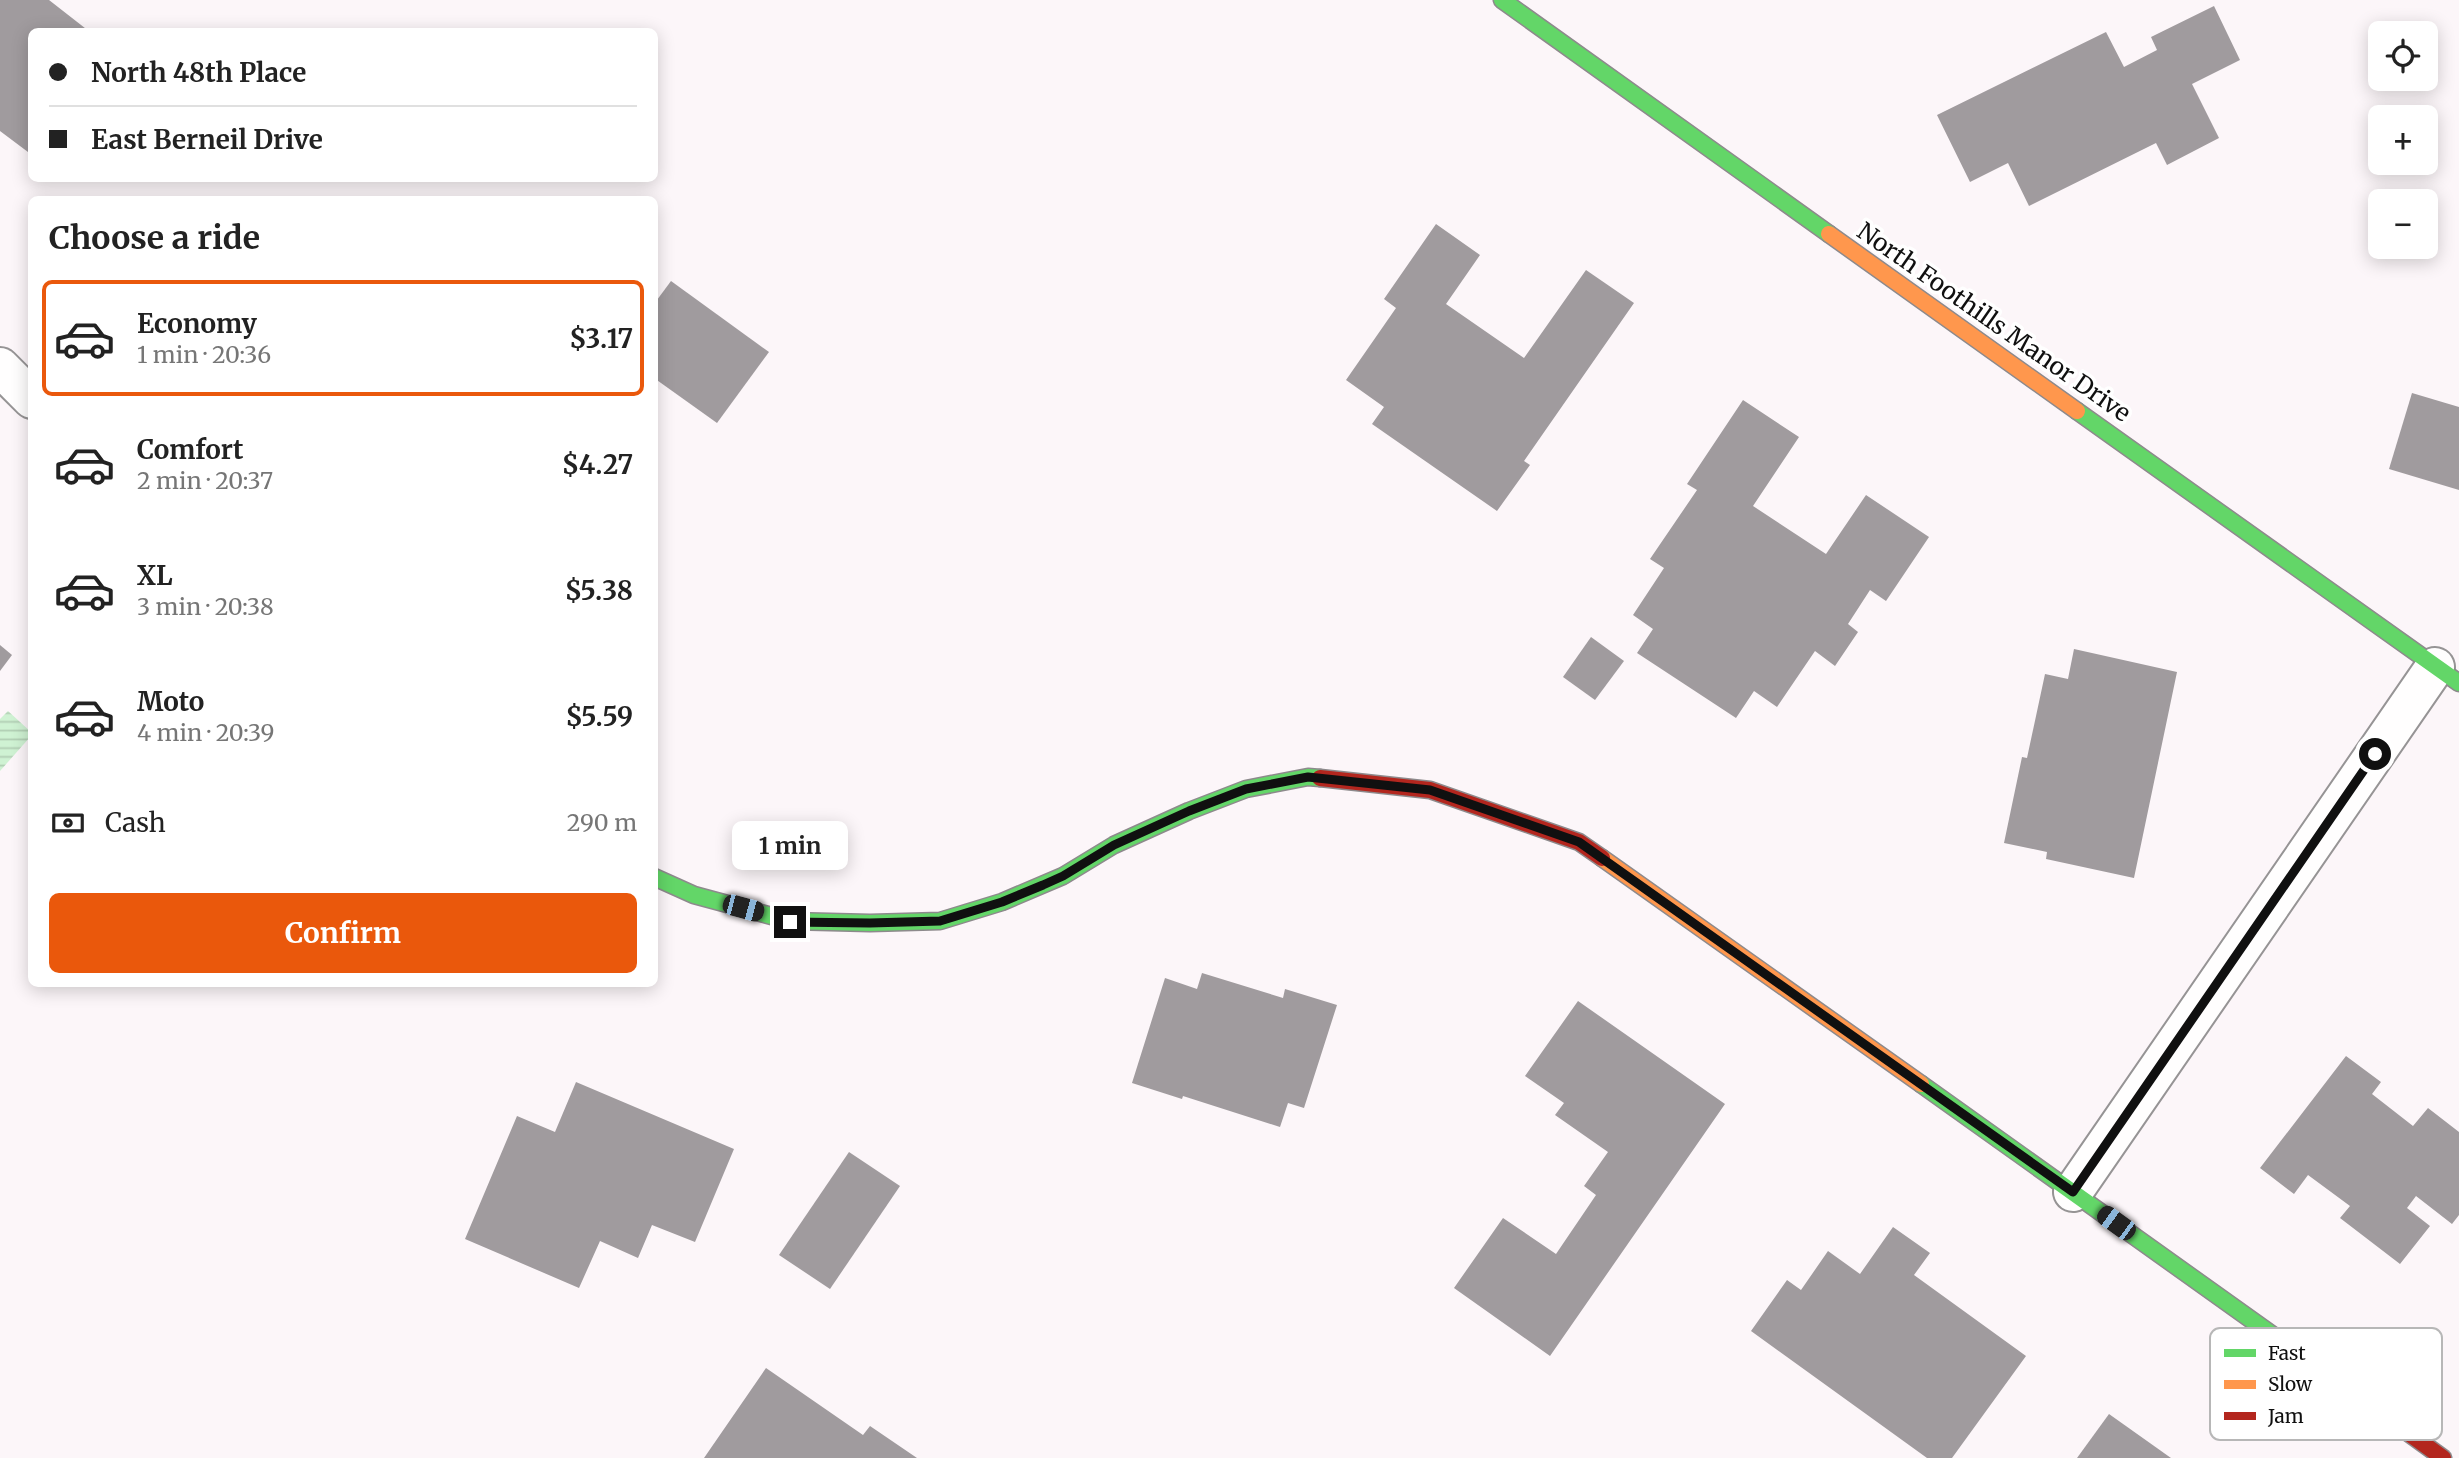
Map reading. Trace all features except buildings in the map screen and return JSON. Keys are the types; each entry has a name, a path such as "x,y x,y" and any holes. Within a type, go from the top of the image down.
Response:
{"street":[{"name":"North Foothills Manor Drive","path":"1503,0 2090,417 2447,675"},
{"path":"0,366 28,395"},
{"path":"2073,1192 2447,675"},
{"path":"658,879 694,895 790,922 940,921 1002,902 1051,881 1114,845 1246,789 1308,777 1430,790 1579,842 2262,1328"},
{"path":"2418,1440 2443,1458"}],"shaded area":[{"path":"8,711 28,729 28,739 0,771 0,719"}],"traffic: fast":[{"path":"1502,0 1829,234"},
{"path":"2077,411 2459,683"},
{"path":"658,879 694,895 790,921 940,921 1002,902 1063,876 1114,845 1246,789 1308,777 1320,778"},
{"path":"1921,1084 2263,1328"}],"traffic: slow":[{"path":"1829,234 2077,411"},
{"path":"1602,858 1921,1084"}],"traffic: jam":[{"path":"1320,778 1430,790 1579,842 1602,858"},
{"path":"2418,1440 2443,1458"}],"route":[{"path":"790,922 940,921 1002,902 1043,885 1114,845 1246,789 1308,777 1430,790 1579,842 2073,1192 2375,754"}]}
